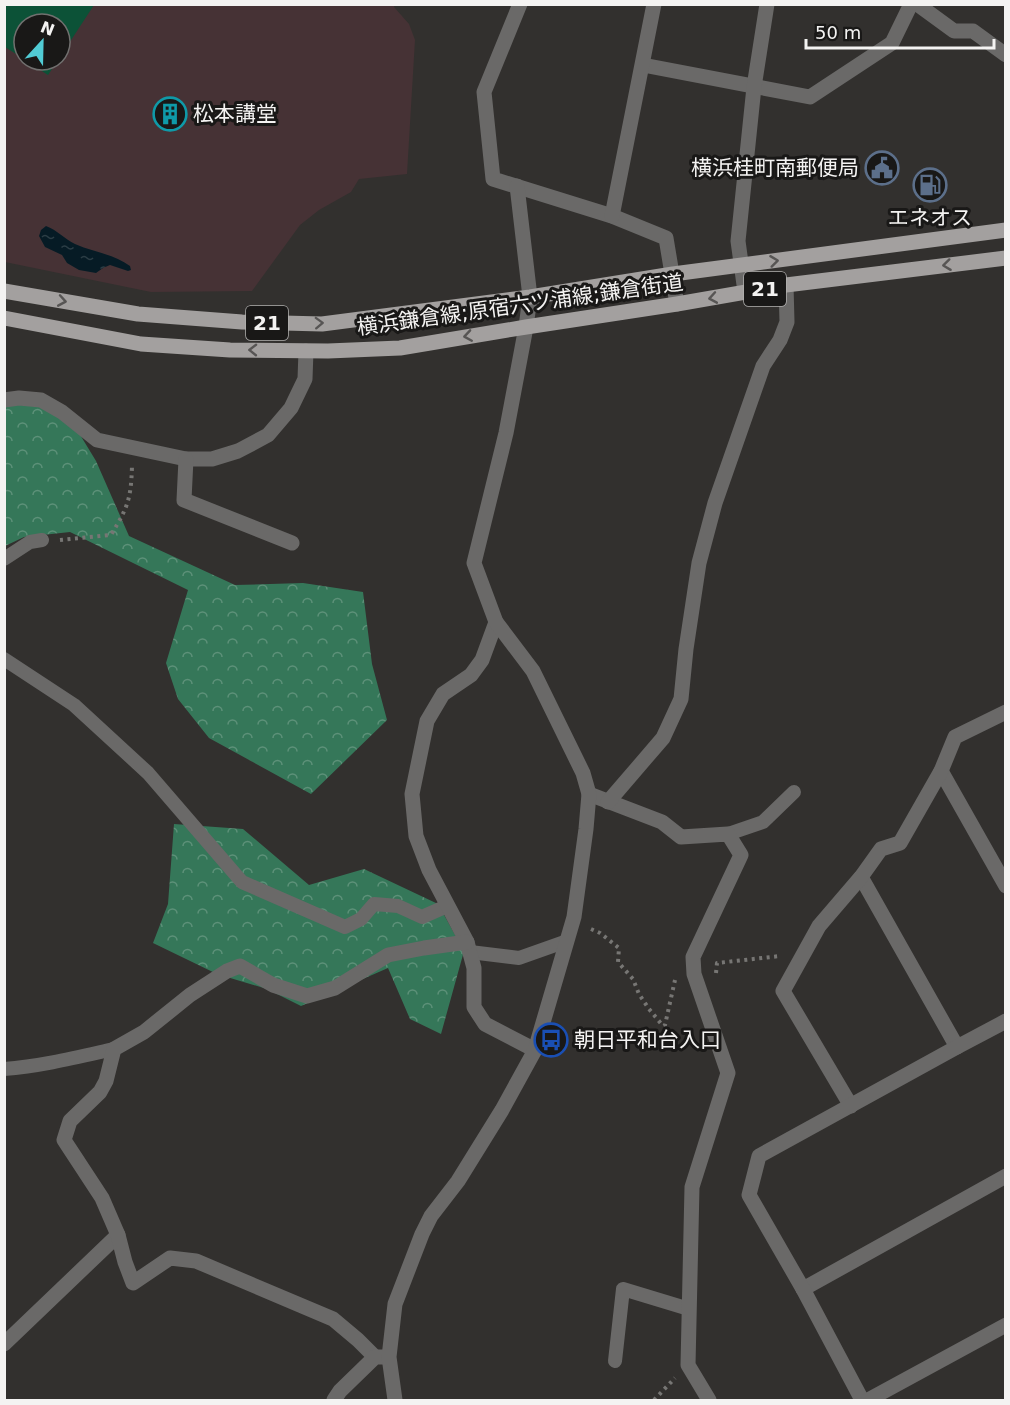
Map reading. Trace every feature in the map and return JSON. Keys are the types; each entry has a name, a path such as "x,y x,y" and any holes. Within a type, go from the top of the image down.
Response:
{"main road":[{"name":"横浜鎌倉線;原宿六ツ浦線;鎌倉街道","path":"4,291 138,314 242,322 322,324 1005,230"},
{"name":"横浜鎌倉線;原宿六ツ浦線;鎌倉街道","path":"4,318 141,344 230,350 328,351 400,348 786,285 1005,258"}],"street":[{"path":"520,4 484,92 493,179 612,216 666,238 677,304"},
{"path":"612,216 654,4"},
{"path":"745,292 738,241 754,87 766,4"},
{"path":"643,65 810,97 892,43 911,4"},
{"path":"917,4 954,31 972,31 1005,55"},
{"path":"395,1401 382,1357 395,1304 431,1216 458,1181 502,1110 535,1050 574,917 586,829 589,794 583,773 533,671 496,621 474,563 506,433 530,297 517,186"},
{"path":"608,802 663,738 681,699 699,563 715,503 763,366 780,340 787,322 786,285"},
{"path":"4,400 18,398 41,400 62,412 97,440 186,459 212,459 238,452 268,435 291,408 305,379 306,351"},
{"path":"186,459 184,500 292,543"},
{"path":"496,621 482,660 471,675 443,694 427,721 412,794 416,836 429,870 469,947 474,968 474,1007 485,1024 535,1050"},
{"path":"850,1106 783,991 819,926 861,877 881,849 900,843 941,771 954,737 1005,712"},
{"path":"941,771 1005,886"},
{"path":"589,794 662,822 681,837 728,834 741,855 693,957 694,974 728,1073 692,1187 688,1365 709,1401"},
{"path":"861,877 957,1047"},
{"path":"382,1357 333,1319 196,1261 171,1258 134,1283 125,1262 118,1235 102,1198 64,1140 70,1121 100,1092 106,1081 114,1049 144,1032 190,995 227,971 240,966 273,986 307,996 335,988 388,955 424,948 469,947"},
{"path":"862,1401 803,1289 749,1195 759,1156 1005,1021"},
{"path":"803,1289 1005,1176"},
{"path":"4,1344 118,1235"},
{"path":"868,1401 1005,1325"},
{"path":"334,1401 340,1391 382,1357"}],"lane":[{"path":"4,559 30,542 42,540"},
{"path":"4,659 74,705 148,773 242,882 345,927 361,919 374,904 398,906 422,917 447,906"},
{"path":"728,834 764,822 794,792"},
{"path":"469,947 519,958 567,941"},
{"path":"4,1069 62,1061 114,1049"},
{"path":"615,1361 622,1289 689,1310"}],"path":[{"path":"42,540 111,535 125,512 130,496 132,448"},
{"path":"571,925 600,933 619,948 618,962 633,979 639,994 663,1026 675,980"},
{"path":"715,981 717,963 781,956"},
{"path":"654,1401 688,1365"}],"shaded area":[{"path":"395,4 394,7 409,24 415,40 407,174 359,179 351,192 319,210 300,225 252,291 151,292 5,262 5,5"}],"green space":[{"path":"5,4 94,5 72,39 72,12 12,12 12,51 5,47"},
{"path":"5,401 65,410 96,461 129,536 235,585 303,583 363,592 372,664 387,720 311,794 209,738 178,699 166,663 188,590 70,532 24,537 5,546"},
{"path":"174,824 243,829 309,885 364,869 438,904 464,951 441,1034 410,1019 388,968 301,1006 267,989 217,974 153,943 168,904"}],"water":[{"path":"46,226 75,244 124,262 130,266 131,270 110,265 96,273 79,270 67,263 62,255 45,247 39,236 41,230"}],"place":[{"name":"松本講堂","path":"170,114"},
{"name":"横浜桂町南郵便局","path":"882,168"},
{"name":"エネオス","path":"930,185"},
{"name":"朝日平和台入口","path":"551,1040"}]}
